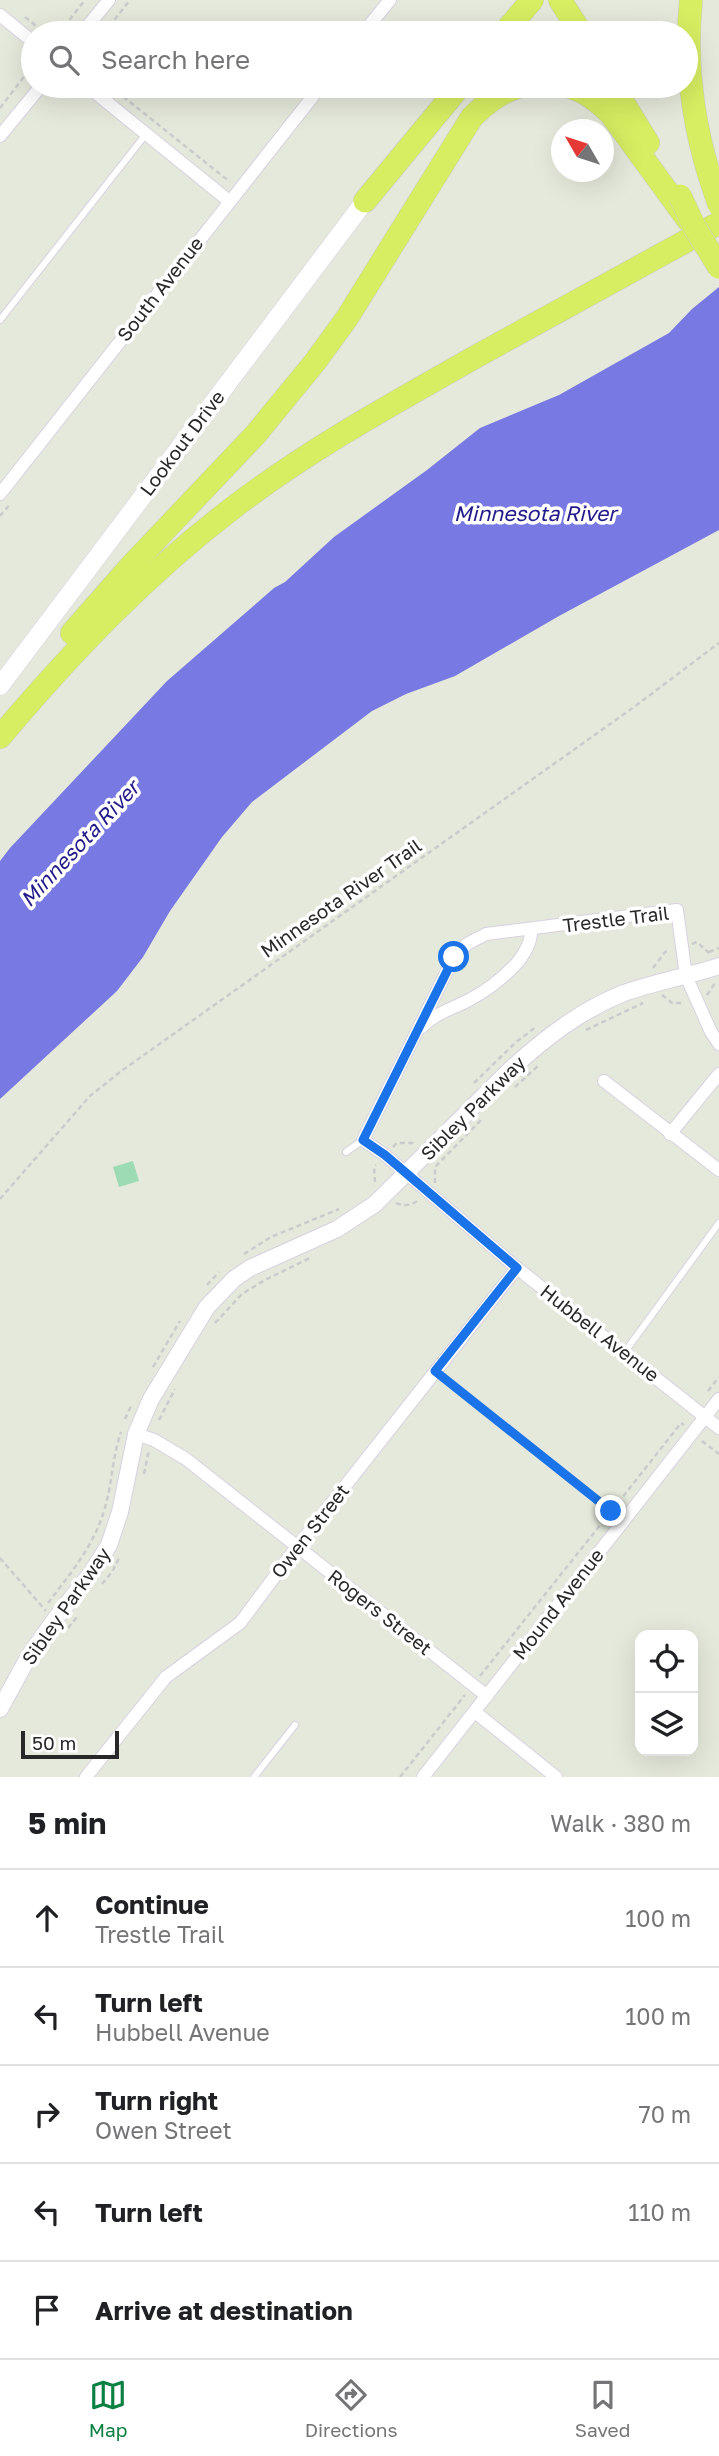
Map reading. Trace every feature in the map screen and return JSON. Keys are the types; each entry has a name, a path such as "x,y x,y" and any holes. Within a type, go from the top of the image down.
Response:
{"highway":[{"path":"503,21 519,0"},
{"path":"514,21 531,0"},
{"path":"689,21 691,0"},
{"path":"365,201 444,98"},
{"path":"365,201 450,98"},
{"path":"0,731 45,664 129,568 256,434 315,362 347,318 472,117 494,98"},
{"path":"593,98 610,113 676,198"},
{"path":"620,98 676,198 719,267"},
{"path":"693,98 701,149 719,204"},
{"path":"0,737 57,669 108,617 188,545 280,473 394,402 719,223"}],"main road":[{"name":"Lookout Drive","path":"0,686 365,201"}],"street":[{"path":"92,21 109,0"},
{"path":"373,21 390,0"},
{"path":"0,15 21,32"},
{"path":"0,136 31,98"},
{"path":"94,98 146,134 229,201"},
{"name":"South Avenue","path":"0,494 311,98"},
{"name":"Trestle Trail","path":"363,1140 454,957 467,943 486,934 677,910 686,976"},
{"name":"Trestle Trail","path":"417,1032 432,1017 470,1000 499,982 532,940 531,929"},
{"name":"Sibley Parkway","path":"0,1709 29,1656 109,1545 144,1437 151,1399 208,1307 221,1292 250,1268 355,1218 374,1204 511,1069 576,1017 625,993 686,976 714,959"},
{"path":"686,976 719,1044"},
{"path":"670,1134 719,1074"},
{"path":"604,1081 719,1170"},
{"name":"Hubbell Avenue","path":"363,1140 385,1155 517,1268 719,1428"},
{"name":"Owen Street","path":"86,1777 166,1677 240,1623 517,1268"},
{"name":"Mound Avenue","path":"423,1777 719,1399"},
{"name":"Rogers Street","path":"144,1437 186,1459 486,1696"},
{"path":"475,1712 556,1777"}],"lane":[{"path":"0,320 146,134"},
{"path":"346,1152 363,1140"},
{"path":"624,1353 719,1223"},
{"path":"435,1371 611,1511"},
{"path":"254,1777 295,1725"}],"path":[{"path":"68,21 85,0"},
{"path":"113,21 130,0"},
{"path":"0,108 21,81"},
{"path":"125,98 239,189"},
{"path":"0,516 17,495"},
{"name":"Minnesota River Trail","path":"0,1199 90,1096 120,1072 634,707 719,643"},
{"path":"714,959 719,948"},
{"path":"662,995 672,1003 696,1000 706,997 719,980"},
{"path":"580,1033 650,1000"},
{"path":"511,1091 540,1064"},
{"path":"395,1202 401,1206 416,1203 435,1183 435,1167 485,1117"},
{"path":"214,1324 242,1294 322,1253"},
{"path":"144,1475 144,1437 155,1427 178,1384"},
{"path":"400,1777 681,1423 719,1454"},
{"path":"95,1594 112,1572 122,1552"},
{"path":"0,1558 44,1608 69,1628 80,1612"}],"green space":[{"path":"133,1161 139,1181 119,1187 113,1167"}],"water":[{"name":"Minnesota River","path":"719,287 719,530 559,616 455,676 406,694 372,711 252,802 222,837 170,911 143,957 117,991 0,1099 0,861 10,848 167,681 334,537 480,428 559,395 669,333"}],"route":[{"path":"454,957 363,1140 385,1155 517,1268 435,1371 611,1511"}]}
